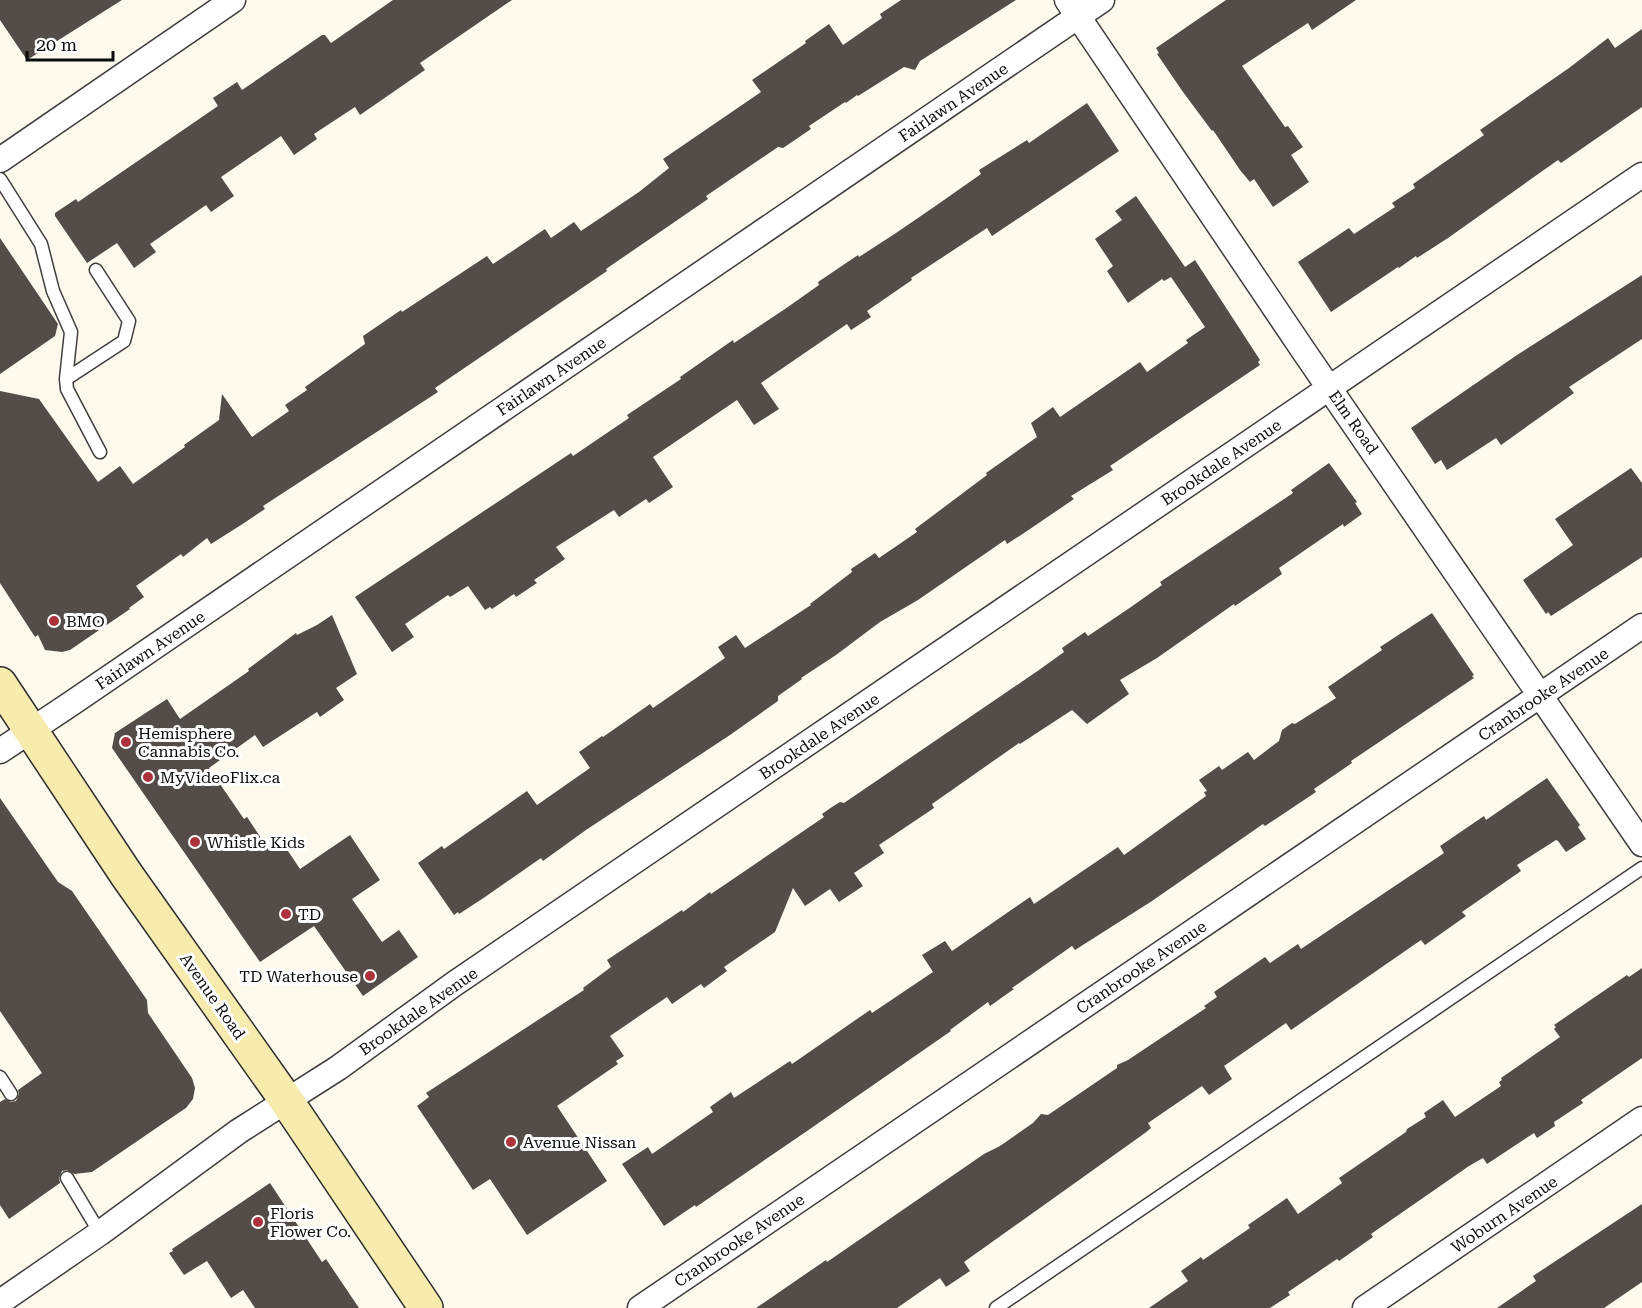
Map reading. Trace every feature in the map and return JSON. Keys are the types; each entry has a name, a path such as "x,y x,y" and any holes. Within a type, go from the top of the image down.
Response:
{"main road":[{"name":"Avenue Road","path":"0,684 126,874 286,1100 426,1308"}],"street":[{"path":"0,160 233,0"},
{"name":"Fairlawn Avenue","path":"0,751 1073,8 1101,0"},
{"name":"Elm Road","path":"1073,8 1329,388 1642,844"},
{"name":"Brookdale Avenue","path":"0,1302 100,1233 239,1131 338,1068 454,984 1642,175"},
{"name":"Cranbrooke Avenue","path":"640,1308 1642,626"},
{"name":"Woburn Avenue","path":"1365,1308 1642,1119"}],"lane":[{"path":"0,179 41,244 53,291 71,332 67,390 100,452"},
{"path":"66,380 124,340 129,321 96,270"},
{"path":"996,1308 1642,868"},
{"path":"0,1077 11,1094"},
{"path":"67,1178 100,1233"}],"building":[{"path":"0,0 122,0 27,60 0,20"},
{"path":"393,0 512,0 420,63 425,70 360,115 355,107 314,134 317,139 294,155 281,136 221,177 234,196 211,212 206,205 150,244 156,252 134,268 117,243 87,263 55,213 76,199 78,202 218,106 213,98 237,82 242,90 322,35 325,35 331,43"},
{"path":"901,0 1016,0 920,61 915,70 904,67 845,102 809,126 811,129 783,148 778,147 706,196 708,199 606,269 607,271 435,388 438,392 263,506 265,509 211,544 207,538 183,557 181,554 136,586 144,597 70,650 62,652 45,650 38,635 35,637 0,583 0,391 39,399 98,482 120,466 133,484 219,420 222,394 252,437 289,411 285,405 307,390 305,387 365,344 363,336 401,310 402,312 487,256 493,264 545,229 551,238 574,222 581,231 639,192 669,168 663,159 761,92 752,80 806,43 805,41 829,24 843,45 882,18 880,14"},
{"path":"1226,0 1356,0 1312,30 1308,23 1242,66 1285,127 1288,126 1303,147 1291,155 1309,182 1273,207 1254,179 1250,182 1240,170 1157,54 1159,53 1156,48"},
{"path":"1642,29 1642,107 1561,163 1558,160 1448,238 1398,267 1331,312 1298,262 1349,228 1354,234 1395,207 1392,203 1415,188 1413,184 1484,135 1480,130 1608,38 1615,48"},
{"path":"1087,103 1119,151 992,236 987,228 911,278 912,280 867,311 871,317 851,330 847,324 761,383 779,409 754,425 737,400 653,457 673,487 649,503 646,499 619,517 614,510 556,547 565,559 534,580 537,583 516,597 514,594 492,609 490,607 485,610 468,586 450,597 448,595 405,624 414,637 392,652 355,597 571,453 573,456 629,418 627,415 681,379 680,377 733,340 734,343 785,309 819,285 818,282 896,233 981,174 979,170 1027,140 1029,143"},
{"path":"1136,196 1185,267 1195,260 1260,360 1258,362 1260,365 1110,466 1113,470 1071,496 1074,499 1027,531 1007,544 1005,540 918,600 880,622 801,678 778,696 778,701 730,735 543,861 541,858 485,897 454,915 418,863 442,846 444,849 527,791 537,805 590,768 579,752 650,704 653,708 725,658 718,647 736,635 745,648 811,605 852,572 851,569 875,553 879,558 917,532 915,529 987,475 986,473 1037,437 1031,423 1053,407 1060,417 1140,362 1147,372 1188,343 1186,340 1205,327 1171,277 1164,281 1162,279 1128,303 1107,271 1113,266 1095,239 1122,220 1115,211"},
{"path":"0,238 58,324 55,336 0,374"},
{"path":"1642,275 1642,339 1569,387 1574,393 1501,445 1496,438 1447,470 1441,460 1435,464 1411,428 1517,355"},
{"path":"1329,463 1357,502 1355,503 1362,514 1344,527 1343,524 1279,568 1282,574 1235,606 1234,604 1157,658 1120,680 1129,694 1087,724 1072,710 1019,743 932,804 934,808 879,845 884,853 854,873 863,886 839,902 830,889 805,906 793,888 775,932 724,967 727,971 704,988 701,984 672,1004 667,997 610,1036 624,1056 616,1061 618,1064 557,1106 607,1181 527,1235 490,1179 473,1190 417,1106 429,1097 426,1093 584,990 583,988 611,967 607,960 682,910 683,912 710,892 711,894 824,817 822,814 832,807 840,802 844,803 1039,670 1064,652 1062,648 1085,632 1088,636 1131,607 1162,585 1160,582 1293,493 1291,490"},
{"path":"1631,468 1642,483 1642,557 1551,616 1548,612 1546,614 1523,580 1573,545 1555,519"},
{"path":"1432,613 1474,678 1351,761 1352,763 1314,789 1316,792 1265,826 1263,824 1152,901 1075,950 1072,946 990,1006 988,1002 951,1031 807,1131 696,1207 695,1205 664,1226 622,1164 648,1147 652,1154 713,1112 710,1107 731,1092 734,1098 790,1061 792,1064 870,1010 872,1013 933,972 922,955 945,941 952,951 1030,897 1034,904 1118,847 1124,855 1206,796 1204,792 1207,791 1199,780 1219,766 1222,770 1248,752 1254,760 1279,741 1282,730 1336,698 1328,687 1382,650 1380,647"},
{"path":"332,615 357,674 336,688 344,700 320,717 317,712 263,747 255,735 209,768 244,819 247,817 269,850 282,842 300,869 350,835 380,880 352,899 382,942 399,930 418,957 363,996 314,926 260,962 112,748 115,733 167,699 180,719 249,671 248,669 296,633 297,635 317,625"},
{"path":"1547,778 1580,825 1578,827 1586,839 1566,852 1556,840 1517,865 1521,871 1462,912 1466,916 1425,945 1421,940 1291,1030 1286,1023 1224,1066 1232,1079 1209,1095 1202,1086 1148,1123 1151,1128 1145,1133 964,1262 970,1271 946,1287 940,1278 897,1308 756,1308 984,1154 1000,1146 1033,1123 1041,1114 1048,1115 1117,1068 1117,1065 1206,1008 1204,1006 1217,997 1214,992 1265,957 1270,963 1298,944 1301,949 1444,853 1440,846 1484,816 1486,820"},
{"path":"0,798 58,882 72,891 147,1000 148,1013 192,1078 195,1088 193,1099 186,1108 92,1172 74,1174 67,1170 62,1171 59,1178 60,1183 9,1219 0,1205 0,1102 5,1099 11,1102 16,1101 18,1090 42,1073 0,1011"},
{"path":"1642,968 1642,1058 1581,1100 1583,1103 1554,1122 1555,1126 1537,1138 1534,1133 1487,1164 1483,1158 1469,1166 1371,1234 1373,1237 1339,1261 1337,1259 1288,1292 1290,1295 1270,1308 1149,1308 1188,1281 1181,1271 1201,1257 1203,1260 1250,1228 1248,1225 1287,1198 1298,1214 1342,1183 1339,1178 1426,1117 1424,1113 1443,1100 1455,1117 1501,1086 1499,1082 1501,1078 1560,1037 1554,1025 1627,975 1629,977"},
{"path":"270,1183 322,1262 326,1259 359,1308 255,1308 243,1290 231,1298 207,1261 184,1275 169,1253 173,1251 172,1249"},
{"path":"1642,1204 1642,1282 1604,1308 1497,1308 1536,1281 1533,1276"}],"place":[{"name":"BMO","path":"54,621"},
{"name":"Hemisphere Cannabis Co.","path":"126,742"},
{"name":"MyVideoFlix.ca","path":"148,777"},
{"name":"Whistle Kids","path":"195,842"},
{"name":"TD","path":"286,914"},
{"name":"TD Waterhouse","path":"370,976"},
{"name":"Avenue Nissan","path":"511,1142"},
{"name":"Floris Flower Co.","path":"258,1222"}]}
